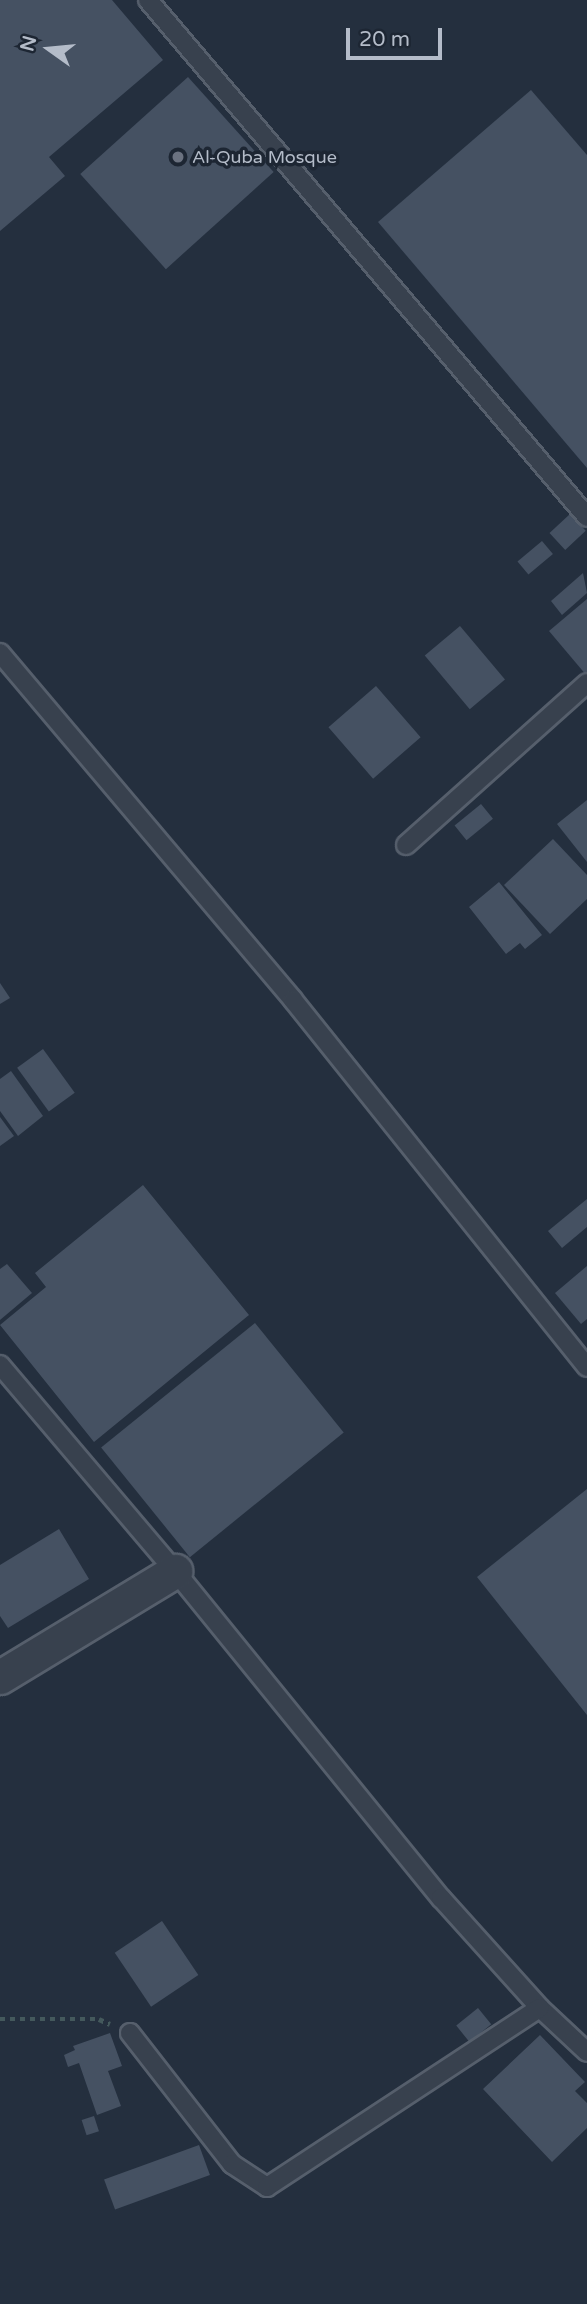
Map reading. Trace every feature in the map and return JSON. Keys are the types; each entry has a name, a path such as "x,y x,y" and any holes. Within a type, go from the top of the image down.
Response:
{"street":[{"path":"0,1677 175,1571"}],"lane":[{"path":"148,0 587,517"},
{"path":"0,653 293,1000 587,1367"},
{"path":"406,845 587,683"},
{"path":"0,1365 175,1571 441,1898 540,2008 587,2052"},
{"path":"130,2033 232,2164 267,2186 540,2008"}],"path":[{"path":"0,2019 99,2019 130,2033"}],"building":[{"path":"0,0 112,0 163,60 49,157 65,176 0,231"},
{"path":"188,77 274,172 166,269 80,174"},
{"path":"531,90 587,155 587,468 378,222"},
{"path":"570,514 586,531 565,550 550,533"},
{"path":"542,541 553,554 528,575 517,562"},
{"path":"583,573 587,593 562,615 551,601"},
{"path":"587,599 587,676 549,631"},
{"path":"460,626 505,680 470,709 425,656"},
{"path":"376,686 421,737 373,779 328,727"},
{"path":"587,800 587,862 557,824"},
{"path":"481,804 493,819 467,840 455,825"},
{"path":"553,839 587,875 587,899 550,934 504,885"},
{"path":"499,882 542,935 525,949 520,943 506,954 469,907"},
{"path":"0,983 10,998 0,1004"},
{"path":"43,1049 75,1093 49,1111 17,1068"},
{"path":"11,1071 43,1116 18,1136 0,1111 0,1079"},
{"path":"0,1117 14,1136 0,1146"},
{"path":"143,1185 249,1315 94,1442 0,1325 46,1287 35,1273"},
{"path":"587,1199 587,1227 562,1248 548,1231"},
{"path":"7,1264 32,1293 0,1320 0,1269"},
{"path":"587,1266 587,1319 581,1324 555,1293"},
{"path":"255,1323 344,1433 190,1557 101,1448"},
{"path":"587,1489 587,1715 477,1577"},
{"path":"59,1529 89,1579 8,1628 0,1616 0,1565"},
{"path":"162,1921 198,1975 151,2007 115,1953"},
{"path":"478,2008 491,2024 469,2042 456,2026"},
{"path":"110,2033 122,2066 108,2071 121,2106 97,2115 79,2063 68,2067 64,2055 75,2050 73,2046"},
{"path":"540,2035 585,2082 575,2091 587,2103 587,2128 552,2162 483,2089"},
{"path":"94,2116 99,2131 87,2135 82,2120"},
{"path":"199,2145 210,2175 115,2210 104,2180"}],"place":[{"name":"Al-Quba Mosque","path":"178,157"}]}
